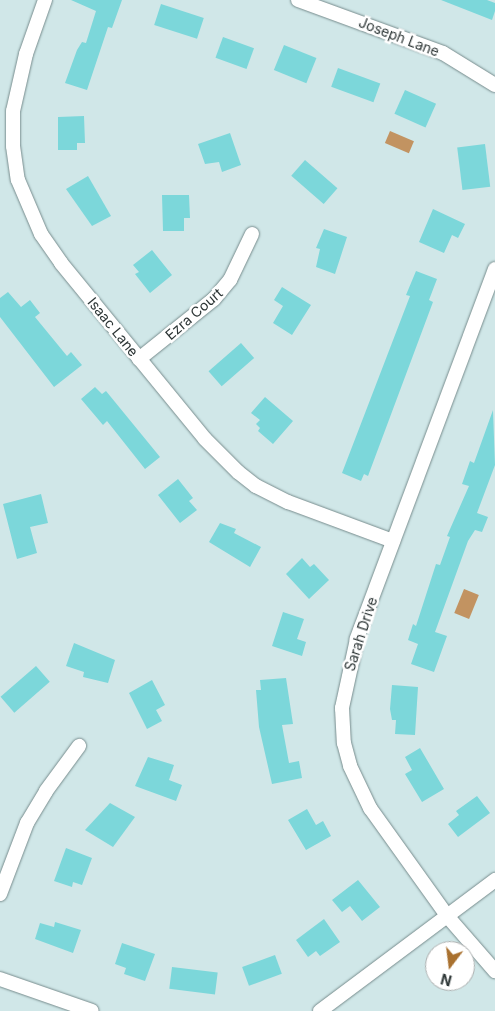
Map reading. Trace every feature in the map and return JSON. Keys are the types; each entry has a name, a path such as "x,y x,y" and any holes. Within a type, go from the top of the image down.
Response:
{"street":[{"name":"Isaac Lane","path":"45,0 26,54 13,111 13,146 18,180 30,213 51,248 205,439 256,486 288,502 393,541"},
{"name":"Joseph Lane","path":"298,0 442,53 495,85"},
{"name":"Ezra Court","path":"139,359 214,299 243,258 252,234"},
{"name":"Sarah Drive","path":"495,269 393,541 348,674 342,708 344,743 350,766 370,808 448,917 495,971"},
{"path":"0,894 27,823 46,791 79,746"},
{"path":"320,1011 495,880"},
{"path":"0,979 92,1011"}],"shaded area":[{"path":"390,131 414,141 409,153 385,143"},
{"path":"464,589 479,595 469,619 454,613"}],"building":[{"path":"71,0 122,0 112,28 108,27 87,90 65,83 77,50 82,42 86,43 96,11"},
{"path":"441,0 487,0 495,3 495,11 492,20"},
{"path":"161,4 204,18 197,39 154,25"},
{"path":"223,37 254,48 246,69 215,58"},
{"path":"284,45 316,58 306,83 274,70"},
{"path":"338,68 380,83 373,102 331,87"},
{"path":"405,90 436,104 425,128 394,114"},
{"path":"84,116 85,143 77,143 77,150 58,150 58,117"},
{"path":"230,133 241,165 222,172 219,162 205,164 198,144"},
{"path":"485,144 490,187 462,190 457,147"},
{"path":"305,160 337,188 324,204 291,176"},
{"path":"88,176 111,216 92,226 66,189"},
{"path":"162,195 189,195 190,218 184,218 184,231 163,231"},
{"path":"433,209 465,224 458,238 452,235 444,253 419,242"},
{"path":"324,229 347,237 335,274 316,267 320,249 316,248"},
{"path":"152,250 172,275 150,293 135,274 139,272 133,265"},
{"path":"416,271 437,279 429,300 433,302 368,476 364,474 361,481 342,473 410,296 406,295"},
{"path":"282,287 311,305 292,335 273,323 283,306 274,300"},
{"path":"8,292 21,307 30,300 40,313 35,317 67,356 71,352 82,365 54,387 0,317 0,298"},
{"path":"241,343 254,358 222,386 209,371"},
{"path":"95,387 102,394 106,391 160,457 145,469 107,421 103,425 81,399"},
{"path":"265,397 293,421 273,444 258,431 260,428 256,424 260,420 251,413"},
{"path":"493,410 495,465 477,513 488,517 482,532 475,530 468,541 435,632 447,636 434,672 411,664 418,644 408,640 413,624 416,626 436,564 440,565 450,537 447,536 469,486 462,484 470,461 474,463"},
{"path":"178,479 193,498 189,501 197,510 180,523 158,495"},
{"path":"41,494 48,523 30,527 37,553 17,559 3,504"},
{"path":"220,523 236,529 234,533 261,547 250,567 209,542"},
{"path":"302,558 310,567 314,564 329,580 309,599 286,574"},
{"path":"283,612 304,619 297,639 306,642 302,656 272,646"},
{"path":"74,643 115,660 108,683 83,677 84,672 66,666"},
{"path":"36,666 50,682 14,713 1,697"},
{"path":"286,678 293,724 282,725 289,763 299,761 302,778 272,784 259,727 256,690 261,690 260,680"},
{"path":"152,680 165,705 156,710 162,721 147,729 129,693"},
{"path":"392,685 418,687 415,735 395,734 396,720 392,720 390,709"},
{"path":"420,748 444,789 422,802 405,774 412,770 405,757"},
{"path":"148,757 174,765 169,780 182,785 176,801 135,786"},
{"path":"477,796 490,813 458,837 448,824 459,815 456,811"},
{"path":"110,803 135,817 113,847 85,830"},
{"path":"307,809 316,825 323,821 331,836 306,850 288,820"},
{"path":"66,848 92,858 82,885 73,882 72,887 54,881"},
{"path":"358,880 380,907 362,921 350,906 342,912 332,900"},
{"path":"324,919 340,942 320,956 316,951 308,957 296,940"},
{"path":"55,922 81,930 73,953 35,939 40,923 54,927"},
{"path":"122,943 155,954 145,981 124,974 126,968 115,964"},
{"path":"275,955 282,974 249,986 242,967"},
{"path":"172,967 218,973 215,994 169,989"}]}
